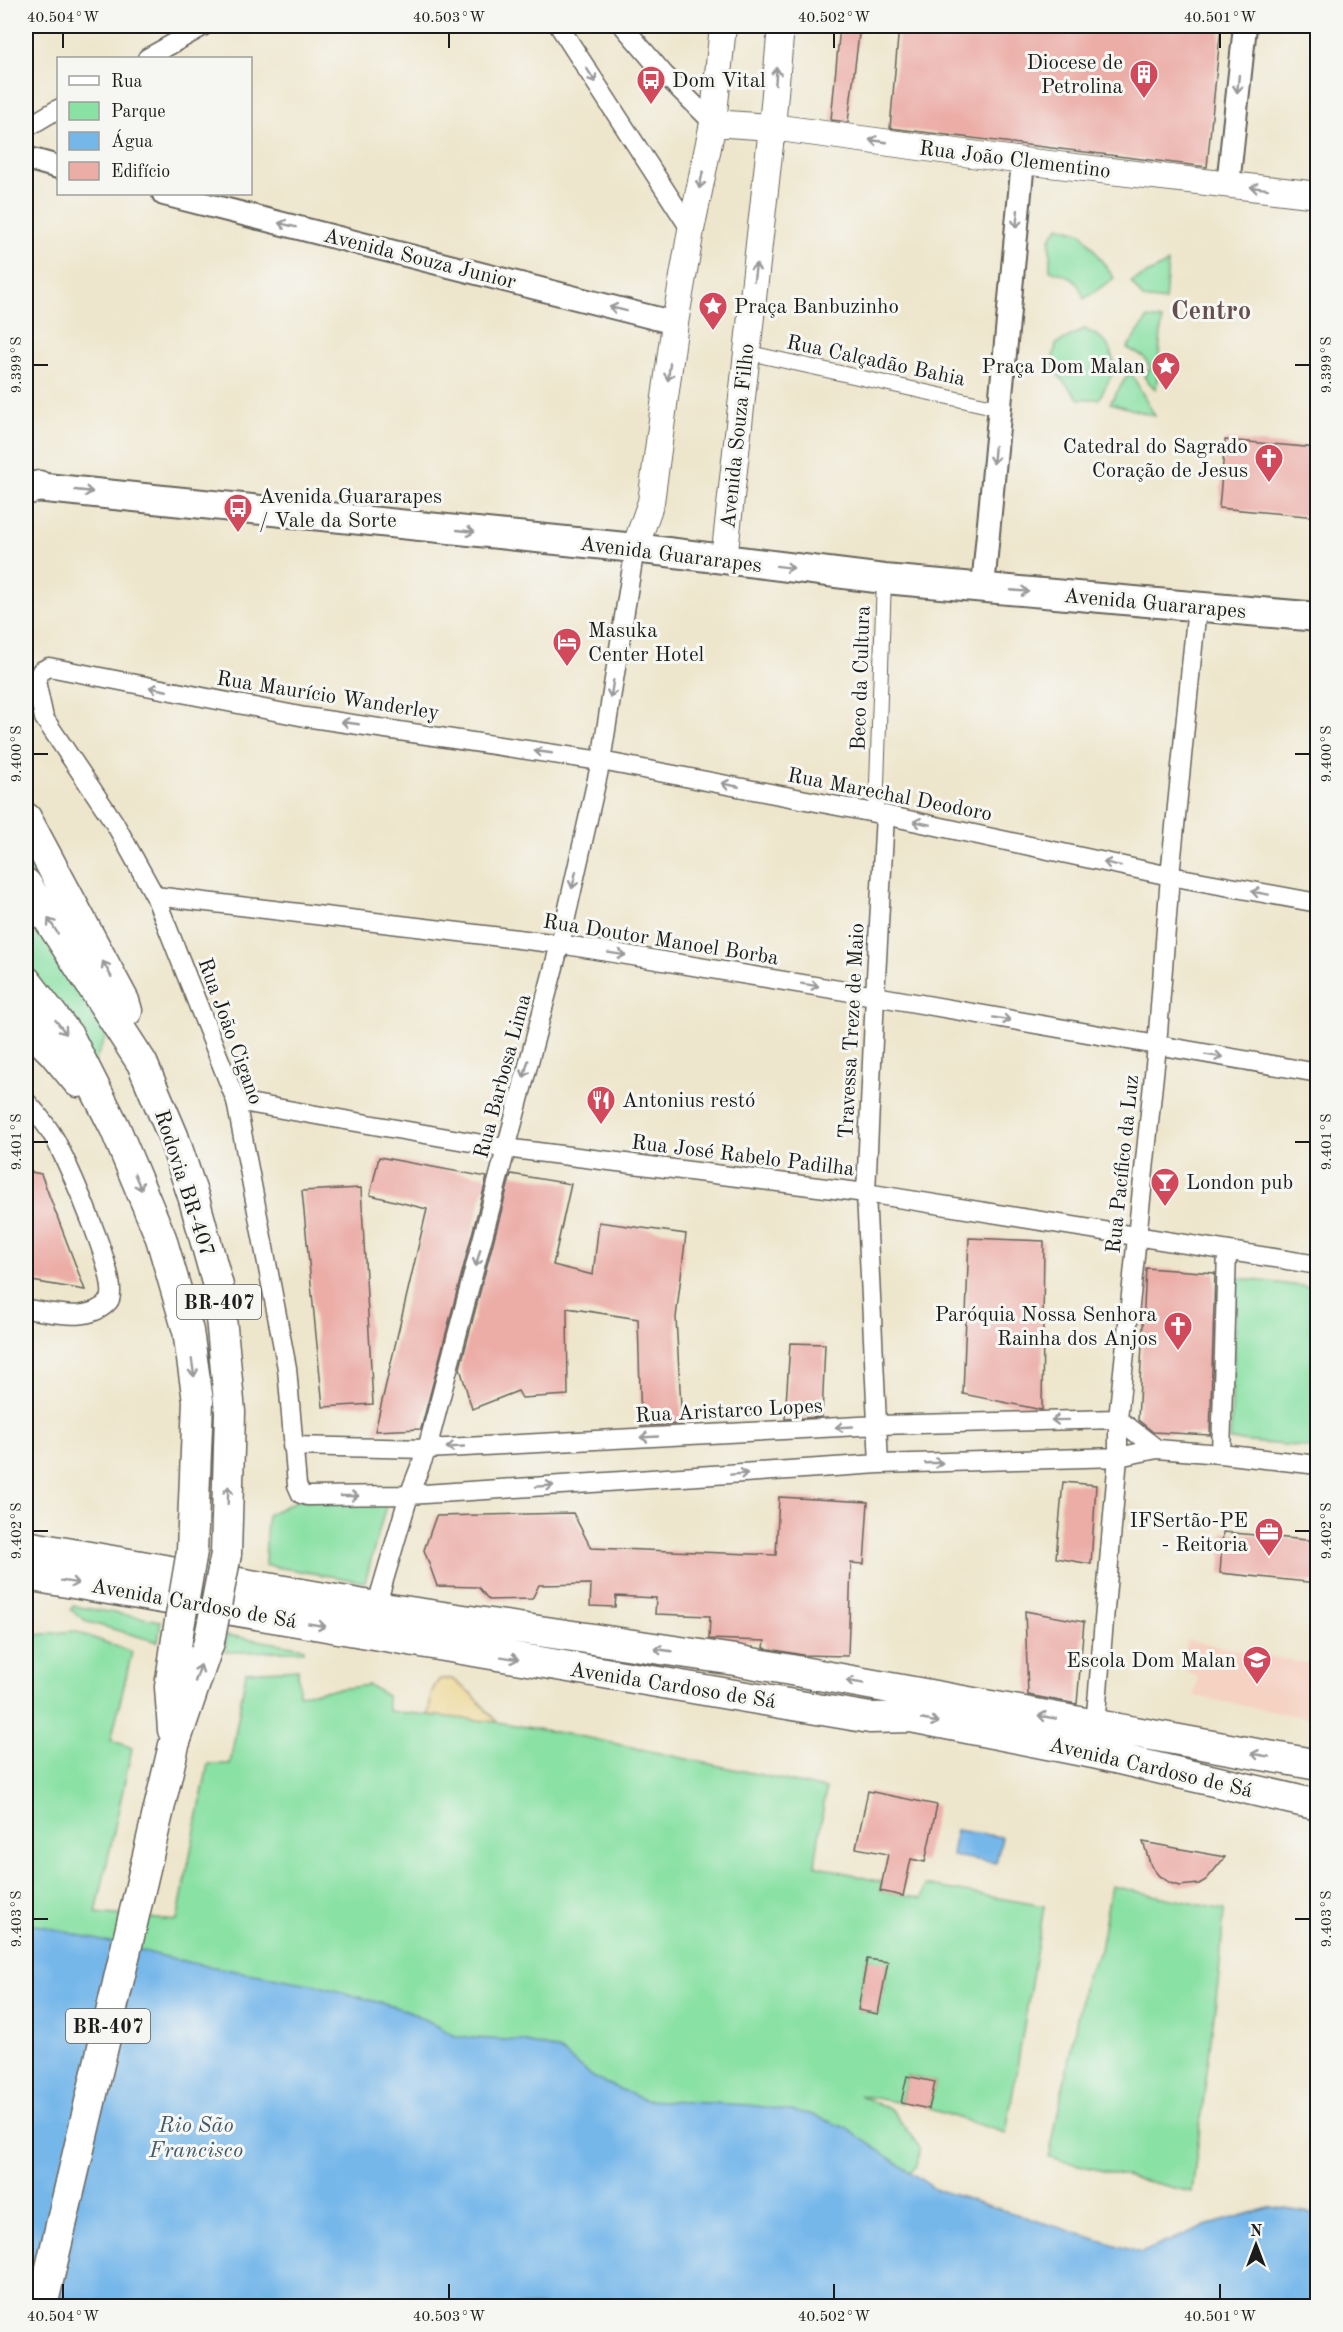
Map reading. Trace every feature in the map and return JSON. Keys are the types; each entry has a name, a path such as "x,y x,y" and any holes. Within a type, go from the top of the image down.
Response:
{"highway":[{"path":"26,818 124,1001 142,1063"},
{"name":"Rodovia BR-407","path":"26,884 142,1063 173,1136 194,1199 218,1286 230,1412 226,1554 209,1642 174,1745"},
{"name":"Rodovia BR-407","path":"26,981 69,1037 115,1128 161,1238 188,1331 198,1401 192,1551 170,1687 174,1745"},
{"path":"26,1024 53,1052 115,1128"},
{"name":"Avenida Cardoso de Sá","path":"26,1546 376,1607 735,1660 1317,1765"},
{"name":"Avenida Cardoso de Sá","path":"26,1575 870,1718 911,1717 1093,1753 1317,1805"},
{"name":"BR-407","path":"42,2307 174,1745"}],"main road":[{"path":"634,548 651,502 690,230 713,123 723,26"},
{"name":"Avenida Souza Filho","path":"724,560 781,26"},
{"name":"Rua João Clementino","path":"713,123 772,127 1023,161 1317,195"},
{"name":"Avenida Guararapes","path":"29,486 634,548 884,579 1317,617"}],"street":[{"path":"149,57 204,26"},
{"path":"559,26 690,230"},
{"path":"623,26 664,74 713,123"},
{"path":"1227,185 1245,26"},
{"path":"26,128 57,110"},
{"path":"26,158 57,167"},
{"path":"982,587 1023,161"},
{"name":"Avenida Souza Junior","path":"168,195 675,323"},
{"name":"Rua Calçadão Bahia","path":"745,352 998,408"},
{"name":"Rua Barbosa Lima","path":"376,1607 409,1495 427,1449 560,944 601,760 634,548"},
{"name":"Beco da Cultura","path":"881,814 884,579"},
{"name":"Rua Pacífico da Luz","path":"1095,1726 1118,1457 1118,1419 1197,608"},
{"name":"Rua Maurício Wanderley","path":"49,667 305,717 601,760"},
{"name":"Rua João Cigano","path":"49,667 41,671 36,681 44,718 114,822 155,896 236,1101 287,1368 297,1485 301,1494 307,1496 409,1495"},
{"name":"Rua Marechal Deodoro","path":"601,760 881,814 1170,876 1317,903"},
{"name":"Travessa Treze de Maio","path":"879,1464 866,1193 881,814"},
{"name":"Rua Doutor Manoel Borba","path":"155,896 560,944 1317,1073"},
{"path":"26,1101 38,1114 55,1140 85,1208 109,1269 113,1287 109,1302 95,1311 73,1316 26,1309"},
{"name":"Rua José Rabelo Padilha","path":"236,1101 505,1148 866,1193 1317,1265"},
{"path":"1221,1454 1227,1251"},
{"path":"1118,1419 1157,1449"},
{"name":"Rua Aristarco Lopes","path":"292,1446 427,1449 878,1425 1118,1419"},
{"path":"409,1495 879,1464 1118,1457 1157,1449 1317,1465"}],"shaded area":[{"name":"Escola Dom Malan","path":"1187,1640 1317,1665 1317,1720 1194,1696 1198,1677 1181,1669"}],"green space":[{"path":"1059,226 1082,233 1114,278 1084,299 1076,282 1063,274 1050,270 1050,238"},
{"path":"1168,263 1165,301 1143,298 1131,282"},
{"path":"1148,318 1162,320 1156,390 1144,377 1150,368 1144,357 1127,348"},
{"path":"1084,329 1103,339 1109,348 1115,369 1099,399 1079,399 1051,367 1056,344"},
{"path":"1130,371 1155,416 1110,403"},
{"path":"26,838 118,1010 86,1081 26,1015"},
{"path":"1237,1278 1317,1288 1317,1448 1230,1440"},
{"path":"298,1500 387,1502 365,1582 265,1565 267,1515"},
{"path":"73,1606 161,1621 158,1642 88,1622 71,1610"},
{"path":"74,1631 132,1652 111,1740 132,1748 96,1913 177,1921 208,1764 230,1764 246,1672 298,1669 299,1694 369,1685 387,1696 388,1711 497,1722 589,1738 826,1789 815,1865 882,1882 880,1891 922,1899 925,1885 1044,1906 1006,2133 929,2109 935,2082 907,2076 901,2103 859,2095 892,2110 920,2148 917,2166 898,2181 26,2136 26,1636","holes":["867,1959 888,1963 878,2014 858,2010"]},
{"path":"226,1635 304,1648 304,1651 226,1652"},
{"path":"1111,1886 1224,1910 1219,1975 1192,2192 1049,2158 1085,1978 1100,1950"}],"sand":[{"path":"440,1679 452,1679 473,1695 497,1722 429,1715 432,1691"}],"water":[{"path":"956,1830 1002,1837 996,1863 952,1856"},
{"name":"Rio São Francisco","path":"26,1924 191,1963 316,1985 409,2011 457,2037 523,2041 560,2051 596,2079 645,2100 750,2105 810,2114 846,2128 935,2189 1141,2253 1202,2227 1272,2207 1317,2214 1317,2306 26,2306"}],"building":[{"path":"840,26 860,26 848,122 831,120"},
{"path":"899,26 989,26 1013,32 1013,26 1221,26 1207,167 890,128"},
{"name":"Catedral do Sagrado Coração de Jesus","path":"1225,440 1317,448 1317,517 1219,508"},
{"path":"379,1157 487,1177 421,1429 375,1431 427,1209 370,1195"},
{"path":"26,1171 41,1174 85,1290 26,1280"},
{"path":"511,1174 571,1184 553,1265 593,1275 599,1222 686,1234 676,1318 682,1424 641,1426 638,1319 567,1308 568,1395 522,1398 518,1391 472,1409 460,1368"},
{"path":"361,1188 373,1404 323,1407 302,1191"},
{"path":"969,1238 1044,1241 1042,1410 963,1394"},
{"name":"Paróquia Nossa Senhora Rainha dos Anjos","path":"1146,1268 1215,1273 1210,1435 1153,1432 1138,1420"},
{"path":"790,1343 825,1344 822,1417 785,1419"},
{"path":"1063,1482 1096,1485 1091,1564 1056,1558"},
{"path":"779,1497 868,1502 864,1564 851,1563 848,1656 803,1655 764,1648 765,1641 709,1639 710,1616 655,1614 656,1598 616,1596 615,1607 590,1606 591,1584 539,1585 532,1599 489,1600 478,1587 437,1586 424,1550 436,1516 573,1513 591,1548 776,1555"},
{"name":"IFSertão-PE - Reitoria","path":"1223,1532 1317,1541 1317,1583 1220,1573"},
{"path":"1025,1611 1084,1622 1077,1704 1028,1695"},
{"path":"868,1791 937,1805 925,1862 911,1859 903,1896 880,1891 888,1854 856,1848"},
{"path":"1143,1842 1225,1857 1206,1880 1199,1884 1179,1886 1159,1876 1151,1866"},
{"path":"867,1959 888,1962 878,2014 858,2010"},
{"path":"907,2076 935,2082 929,2109 901,2103"}],"place":[{"name":"Diocese de Petrolina","path":"1144,100"},
{"name":"Dom Vital","path":"651,106"},
{"name":"Praça Banbuzinho","path":"713,332"},
{"name":"Praça Dom Malan","path":"1166,392"},
{"name":"Catedral do Sagrado Coração de Jesus","path":"1269,484"},
{"name":"Avenida Guararapes / Vale da Sorte","path":"238,534"},
{"name":"Masuka Center Hotel","path":"567,668"},
{"name":"Antonius restó","path":"601,1126"},
{"name":"London pub","path":"1165,1208"},
{"name":"Paróquia Nossa Senhora Rainha dos Anjos","path":"1178,1352"},
{"name":"IFSertão-PE - Reitoria","path":"1269,1558"},
{"name":"Escola Dom Malan","path":"1257,1686"}],"district":[{"name":"Centro","path":"1211,310"}]}
